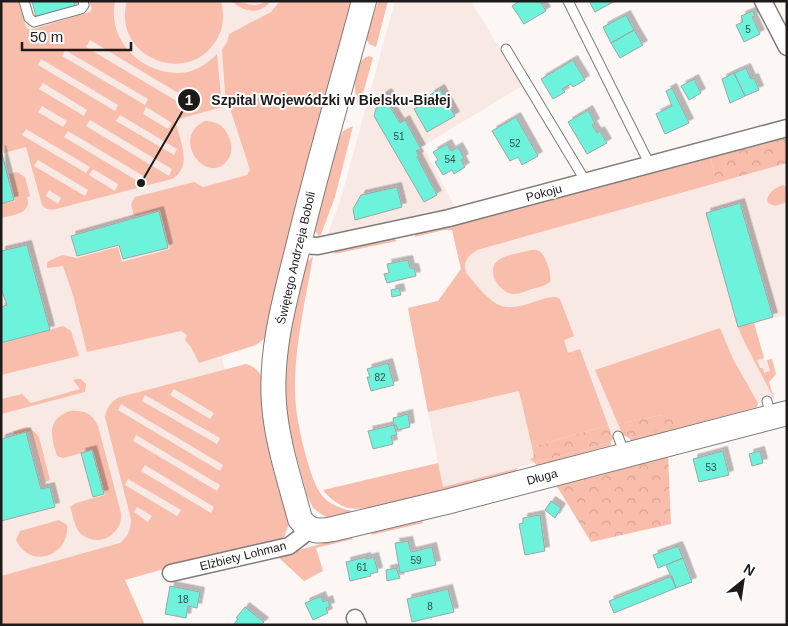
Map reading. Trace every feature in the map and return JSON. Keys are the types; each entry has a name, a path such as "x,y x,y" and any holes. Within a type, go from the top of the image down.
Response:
{"street":[{"name":"Świętego Andrzeja Boboli","path":"304,523 276,421 274,382 276,347 278,330 309,199 364,1"},
{"path":"763,1 787,47"},
{"name":"Pokoju","path":"298,245 318,246 430,222 787,128"},
{"name":"Długa","path":"304,523 316,531 333,529 622,446 775,410"},
{"name":"Elżbiety Lohman","path":"171,573 288,546 302,536 304,523"}],"lane":[{"path":"24,1 29,18 34,22 81,10 84,5 83,1"},
{"path":"568,1 650,165"},
{"path":"506,49 586,182"}],"shaded area":[{"path":"1,1 330,1 222,354 240,468 264,530 1,601"},
{"path":"395,1 471,1 522,86 423,146 456,209 326,238 341,198"},
{"path":"787,140 787,315 754,323 765,360 772,359 776,374 769,382 774,399 629,438 623,435 612,438 611,442 443,488 408,308 438,301 461,269 452,230"}],"green space":[{"path":"1,1 19,1 26,27 30,30 90,12 92,9 89,1 115,1 114,16 117,31 123,44 145,64 158,70 173,73 188,72 204,65 217,54 222,107 175,120 182,144 184,160 179,174 172,179 56,209 48,209 42,205 26,147 4,153 1,144","holes":["90,40 198,105 195,112 86,47","65,50 148,99 145,105 62,56","41,59 118,105 115,111 38,65","43,83 87,110 84,116 39,89","42,106 67,121 63,127 38,112","146,107 172,123 168,129 143,114","120,115 177,149 174,155 116,121","90,120 172,169 169,176 86,126","26,129 90,167 86,173 22,135","68,131 145,177 141,183 64,137","38,160 88,190 85,196 34,166","93,169 118,184 115,191 89,175","49,190 61,198 58,204 46,196"]},
{"path":"127,1 221,1 223,18 221,31 207,52 191,61 174,64 157,60 142,52 131,39 125,21"},
{"path":"232,1 256,5 271,1 262,9 252,11 242,8"},
{"path":"280,1 356,1 274,293 267,334 256,345 199,363 185,340 187,335 181,331 87,352 73,295 63,266 47,268 47,262 62,255 77,258 118,247 122,262 170,249 160,210 134,216 131,204 135,197 194,182 203,187 247,175 250,170 229,105 226,106 222,50 229,34 271,12"},
{"path":"378,1 388,1 376,47 369,44 366,38"},
{"path":"370,56 373,58 359,107 355,78 359,63"},
{"path":"205,121 210,121 222,127 228,134 231,144 229,158 218,167 209,168 201,163 194,156 191,147 191,137 195,128"},
{"path":"353,126 335,197 320,237 315,231 316,223 339,139 343,131"},
{"path":"787,135 787,163 716,183 710,156"},
{"path":"710,156 716,183 477,250 468,257 466,262 466,273 484,294 497,304 505,307 514,307 548,298 555,297 560,299 574,336 564,340 568,353 580,349 608,425 532,447 519,391 428,412 408,308 438,301 461,269 452,230 414,237 417,233"},
{"path":"17,172 25,177 30,196 27,197 27,207 21,213 1,218 1,204 15,201 9,174"},
{"path":"784,185 787,188 787,202 775,206 768,203 768,196 776,188"},
{"path":"393,238 397,241 334,254 336,251"},
{"path":"538,250 542,253 549,270 550,282 518,294 502,289 493,274 495,263 507,256"},
{"path":"313,256 297,350 295,401 298,421 307,460 314,481 322,496 336,506 358,512 330,518 313,508 307,495 284,404 284,381 290,324 305,264"},
{"path":"754,323 764,358 757,360 760,368 763,368 764,373 770,371 767,360 772,359 776,374 769,382 774,399 738,327"},
{"path":"63,326 71,331 79,356 1,375 1,344"},
{"path":"720,328 733,359 758,403 757,407 631,441 629,438 681,423 662,415 618,424 595,370"},
{"path":"246,364 257,370 263,380 290,522 284,537 278,541 192,561 125,580 145,625 1,625 1,576 120,543 125,538 131,519 105,417 110,405 120,397","holes":["174,389 214,413 210,419 170,395","145,395 220,438 217,444 142,401","121,404 223,465 220,471 118,410","136,435 220,485 217,491 133,441","145,465 214,507 211,513 141,471","128,479 181,510 177,516 125,485","137,507 152,516 148,522 134,512"]},
{"path":"81,379 86,384 85,392 1,414 1,399 22,394 31,403 80,389 73,380"},
{"path":"70,411 87,413 98,426 121,513 121,521 118,528 108,537 101,540 87,538 80,533 70,507 76,503 105,495 93,450 63,458 57,456 53,442 52,429 54,424 62,414"},
{"path":"662,415 676,418 681,424 629,438 623,435 618,424"},
{"path":"608,425 613,438 611,442 535,463 530,459 534,457 532,447"},
{"path":"26,427 35,432 39,437 50,480 45,482 31,431 14,434 13,431"},
{"path":"611,442 611,445 537,466 535,463"},
{"path":"668,454 671,524 591,542 556,485"},
{"path":"438,463 443,487 518,468 516,471 366,508 354,509 344,507 334,501 323,490"},
{"path":"421,517 423,523 371,535 372,530"},
{"path":"59,520 67,525 66,536 62,545 48,555 39,557 30,555 22,549 16,540 20,531"},
{"path":"350,536 353,539 316,548 323,571 304,581 277,556"}],"building":[{"path":"32,1 74,1 75,7 36,17"},
{"path":"519,1 540,1 546,11 524,24 512,6"},
{"path":"589,1 615,1 595,12"},
{"path":"753,11 755,16 752,17 760,34 744,42 736,25 743,22 741,16"},
{"path":"626,15 634,30 611,43 603,27"},
{"path":"634,30 643,45 620,58 611,43"},
{"path":"573,60 585,80 573,87 571,84 562,89 565,92 553,99 541,79"},
{"path":"746,68 751,79 754,78 759,90 745,96 734,73"},
{"path":"734,73 745,96 730,103 722,79"},
{"path":"694,79 701,93 689,100 681,86"},
{"path":"672,88 689,123 665,134 656,114 672,106 666,91"},
{"path":"440,89 455,116 427,132 414,109 432,98 430,95"},
{"path":"387,93 394,104 390,107 400,123 405,120 421,149 416,151 419,156 417,157 437,195 424,202 374,116 379,98"},
{"path":"588,110 595,123 592,125 597,133 600,131 607,143 587,154 568,122"},
{"path":"516,117 538,156 522,165 518,157 510,161 492,131"},
{"path":"447,144 451,151 458,147 464,158 461,160 465,167 454,174 452,170 443,175 435,162 438,160 433,152"},
{"path":"1,150 14,200 1,204"},
{"path":"397,187 402,207 355,220 353,209 361,195"},
{"path":"740,203 773,317 738,327 706,213"},
{"path":"159,211 168,248 123,259 119,245 77,256 71,236"},
{"path":"27,245 50,330 1,343 1,307 7,305 1,289 1,251"},
{"path":"408,260 410,268 414,268 416,276 387,283 384,274 389,273 387,264"},
{"path":"399,288 401,295 392,297 391,290"},
{"path":"388,363 394,385 371,391 367,377 370,377 367,369"},
{"path":"408,414 410,427 398,430 396,425 394,425 393,418"},
{"path":"394,425 397,435 391,436 393,444 373,449 368,431"},
{"path":"26,432 41,489 50,487 55,507 1,521 1,439"},
{"path":"92,450 104,494 93,497 81,453"},
{"path":"723,451 729,475 699,482 693,459"},
{"path":"760,451 763,463 752,466 749,454"},
{"path":"551,501 561,508 555,518 545,510"},
{"path":"540,515 545,551 525,555 519,524 523,523 523,518"},
{"path":"408,541 411,552 432,547 436,565 400,573 395,543"},
{"path":"678,546 683,558 658,568 653,555"},
{"path":"366,557 366,559 374,557 378,572 370,574 371,576 350,581 346,562"},
{"path":"683,558 692,582 676,588 666,565"},
{"path":"396,568 400,578 387,581 386,570"},
{"path":"672,576 676,588 614,613 609,601"},
{"path":"170,586 200,592 197,608 188,606 186,618 165,614"},
{"path":"448,589 454,612 412,622 407,599"},
{"path":"321,596 323,602 328,600 330,607 326,608 328,613 313,620 305,603"},
{"path":"245,607 264,622 261,625 233,625"}],"place":[{"name":"Szpital Wojewódzki w Bielsku-Białej","path":"141,183"}]}
